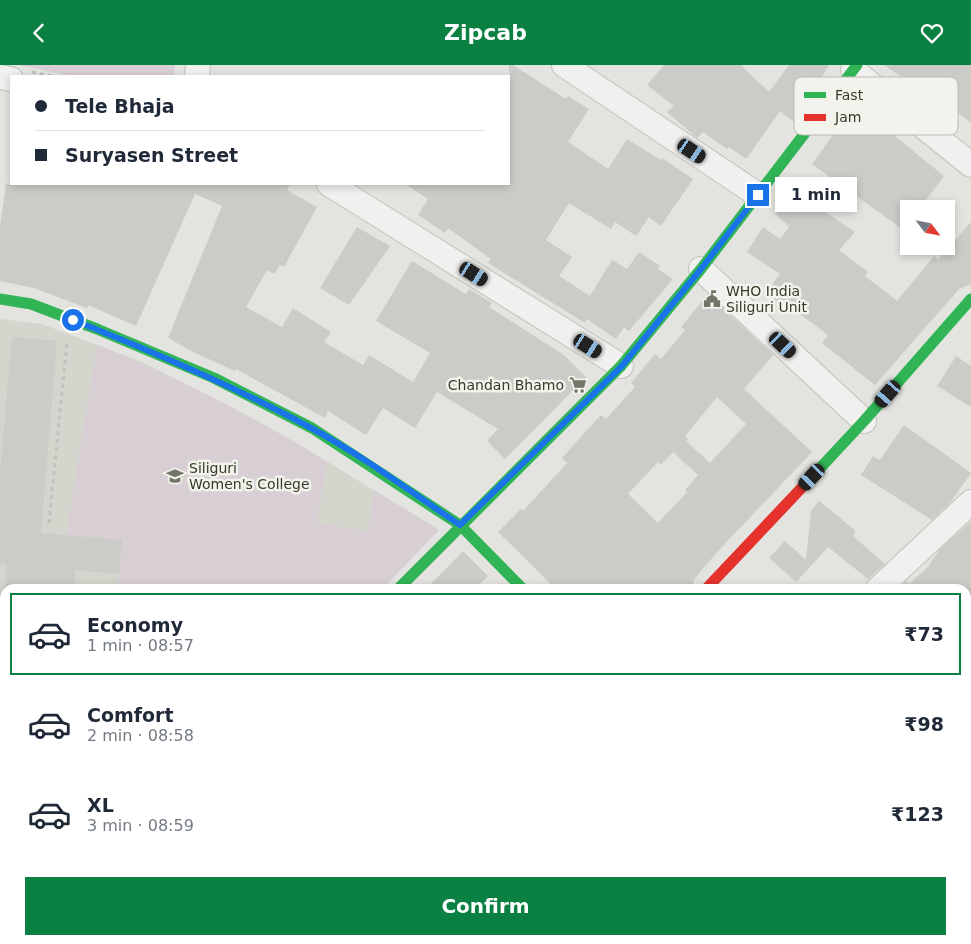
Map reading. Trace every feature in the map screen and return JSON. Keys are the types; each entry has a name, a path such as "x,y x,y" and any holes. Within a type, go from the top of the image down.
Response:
{"street":[{"path":"564,65 758,195"},
{"path":"847,77 855,67 867,77"},
{"path":"403,584 460,525 621,367 701,269 803,135"},
{"path":"935,135 971,165"},
{"path":"331,185 621,367"},
{"path":"701,269 864,421"},
{"path":"0,299 31,304 214,378 312,428 460,525 518,584"},
{"path":"711,584 864,421 971,299"},
{"path":"883,584 971,502"}],"path":[{"path":"49,523 68,333 73,320"}],"shaded area":[{"path":"18,65 175,65 174,75 68,75"},
{"name":"Siliguri Women's College","path":"0,319 42,324 142,362 295,442 439,530 387,584 0,584"},
{"name":"Siliguri Women's College","path":"97,345 215,398 327,462 317,523 368,531 374,490 439,530 387,584 118,584 122,540 66,535"}],"building":[{"path":"509,65 513,65 566,99 568,96 589,109 568,142 608,169 627,139 661,160 662,158 693,179 661,226 649,217 636,236 615,222 611,229 569,203 546,240 572,257 559,276 590,296 612,260 627,269 639,252 660,266 658,269 673,279 629,331 624,327 616,339 587,319 585,323 488,263 491,259 448,228 445,233 418,215 428,199 407,185 510,185"},
{"path":"664,65 741,65 769,92 789,65 829,65 822,77 794,77 794,122 780,111 746,159 729,147 727,149 703,132 697,138 667,112 674,106 647,85"},
{"path":"884,65 971,65 971,123 958,112 958,77 901,77"},
{"path":"833,135 893,135 944,176 926,200 900,200 900,228 812,164"},
{"path":"6,184 290,185 287,190 317,207 284,267 280,265 274,274 267,270 246,307 282,327 293,308 331,332 324,342 363,365 369,355 413,382 430,353 376,321 412,261 466,294 469,289 492,303 489,307 564,355 586,377 505,459 487,441 498,429 437,392 415,428 383,408 366,435 328,411 325,418 236,369 235,371 193,352 168,338 222,206 195,194 136,326 88,305 87,308 34,288 0,281 0,227"},
{"path":"791,189 855,232 839,250 868,272 865,276 897,301 934,256 938,260 942,255 955,255 955,240 971,222 971,284 959,289 875,385 822,343 828,335 796,311 793,314 766,293 780,274 747,252 763,227 780,239 789,227 775,213"},
{"path":"357,227 390,246 349,305 320,288"},
{"path":"708,294 773,355 744,389 812,452 719,550 695,578 693,584 551,584 498,532 521,509 523,511 567,463 562,458 601,415 606,419 635,387 631,383 655,354 661,359 685,330 681,327","holes":["717,397 746,424 710,463 686,441 688,439 685,436","673,452 698,475 685,490 687,492 658,523 628,494 658,462 661,465"]},
{"path":"12,337 57,341 41,533 122,540 119,574 75,570 74,584 5,584 7,564 0,563 0,473"},
{"path":"956,356 971,366 971,407 937,386"},
{"path":"904,425 971,473 950,503 932,520 861,475 873,456 880,460"},
{"path":"819,501 856,531 853,536 885,564 868,579 828,547 796,582 769,558 785,541 806,560 811,511"},
{"path":"971,521 971,584 909,584 928,567 939,550"},
{"path":"463,551 488,576 480,584 431,584"}],"traffic: fast":[{"path":"848,77 857,65"},
{"path":"403,584 621,366 701,269 803,135"},
{"path":"0,299 31,304 97,329 214,378 312,428 460,525 518,584"},
{"path":"810,479 864,421 971,299"}],"traffic: jam":[{"path":"711,584 810,479"}],"place":[{"name":"WHO India Siliguri Unit","path":"712,299"},
{"name":"Chandan Bhamo","path":"578,385"},
{"name":"Siliguri Women's College","path":"175,476"}],"route":[{"path":"73,320 214,378 312,428 460,525 621,367 701,269 758,195"}]}
